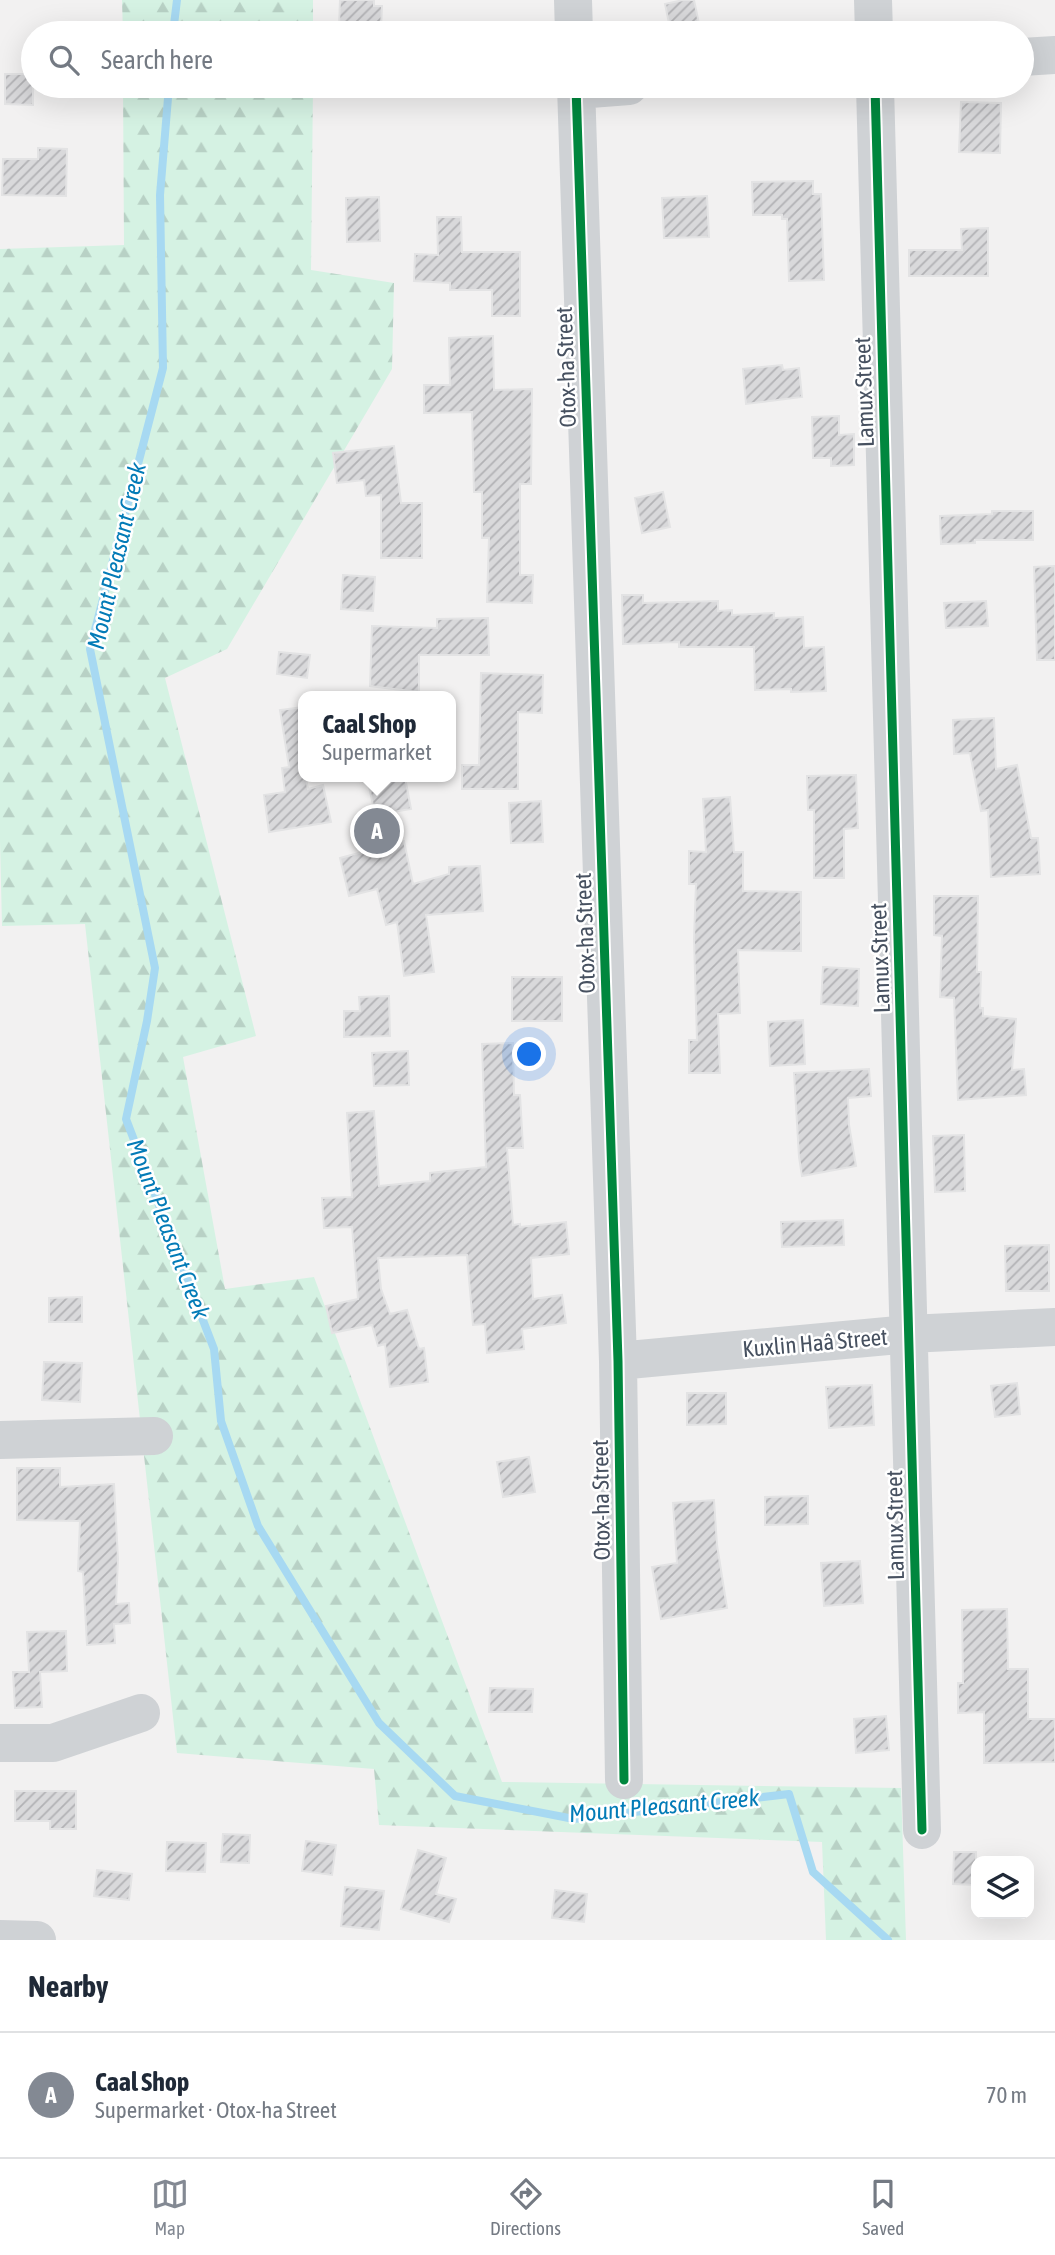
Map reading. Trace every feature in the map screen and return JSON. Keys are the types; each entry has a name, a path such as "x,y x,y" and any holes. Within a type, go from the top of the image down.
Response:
{"street":[{"path":"573,0 574,21"},
{"path":"873,0 874,21"},
{"path":"1034,56 1055,55"},
{"name":"Otox-ha Street","path":"576,98 618,1361 624,1780"},
{"name":"Lamux Street","path":"875,98 922,1830"},
{"name":"Kuxlin Haâ Street","path":"618,1361 909,1334 1055,1327"},
{"path":"0,1440 154,1436"},
{"path":"0,1743 53,1743 141,1713"},
{"path":"0,1939 37,1940"}],"green space":[{"path":"122,0 313,0 313,21 123,21"},
{"path":"123,98 313,98 311,270 394,283 392,369 227,649 165,678 256,1036 183,1057 225,1289 314,1277 502,1782 901,1788 906,1940 826,1940 822,1842 379,1825 374,1769 177,1753 85,924 2,926 0,249 124,245"}],"building":[{"path":"340,0 374,0 374,6 382,6 381,21 339,21"},
{"path":"694,0 698,21 669,21 665,4"},
{"path":"5,74 21,74 21,98 33,98 33,105 5,104"},
{"path":"961,102 1001,103 1000,153 959,152"},
{"path":"38,148 67,149 66,196 2,195 3,159 38,159"},
{"path":"813,181 813,194 821,194 824,280 789,281 787,219 782,219 782,215 753,215 752,182"},
{"path":"707,196 709,237 664,238 662,198"},
{"path":"379,197 380,241 347,242 346,198"},
{"path":"437,217 461,217 462,252 520,252 520,316 492,316 492,290 450,290 450,283 414,281 415,254 438,255"},
{"path":"988,228 988,276 909,276 909,250 962,250 961,229"},
{"path":"493,336 494,390 532,389 531,484 520,484 520,575 533,575 532,603 487,602 489,538 482,538 482,492 474,492 472,412 424,413 424,385 450,385 449,338"},
{"path":"782,365 783,370 799,368 802,397 746,404 743,369"},
{"path":"839,416 839,435 854,434 854,465 831,466 831,458 813,458 812,417"},
{"path":"394,446 401,503 422,503 422,558 381,558 381,495 366,496 364,480 337,483 333,453"},
{"path":"663,492 670,527 642,533 635,498"},
{"path":"992,511 1033,511 1033,540 975,540 975,543 941,544 940,516 992,514"},
{"path":"1055,566 1055,660 1037,660 1034,567"},
{"path":"343,575 375,577 373,611 341,609"},
{"path":"622,595 643,595 643,603 718,601 718,611 732,610 732,615 774,613 774,618 803,617 804,648 824,647 826,691 755,690 754,647 679,647 679,642 623,644"},
{"path":"986,601 988,626 946,628 944,603"},
{"path":"488,618 489,655 419,655 419,691 370,686 372,626 437,628 437,619"},
{"path":"279,652 310,655 307,678 277,674"},
{"path":"481,673 543,675 542,713 518,712 518,789 462,789 462,765 479,765"},
{"path":"298,708 298,782 307,782 308,789 323,785 331,822 269,832 264,795 285,792 282,768 289,767 280,710"},
{"path":"994,718 996,769 1017,765 1031,838 1038,838 1040,874 991,877 988,810 981,811 970,753 954,754 953,720"},
{"path":"856,775 858,828 844,829 844,878 814,878 814,810 808,810 807,776"},
{"path":"368,782 406,782 411,809 375,815"},
{"path":"730,797 734,852 743,852 743,891 801,892 801,951 738,950 740,1013 718,1014 720,1073 689,1073 689,1040 697,1040 694,939 696,884 689,884 689,851 706,852 703,799"},
{"path":"541,801 543,842 511,843 509,803"},
{"path":"404,841 413,884 449,874 449,867 480,866 483,911 426,915 434,972 404,976 397,922 386,925 377,889 349,896 340,858"},
{"path":"934,896 978,896 977,972 981,972 980,1008 983,1008 983,1016 1016,1019 1012,1070 1024,1069 1026,1095 958,1100 954,998 940,997 942,936 934,935"},
{"path":"823,967 859,969 858,1006 821,1004"},
{"path":"512,977 562,977 562,1021 512,1021"},
{"path":"389,996 390,1036 344,1037 344,1011 360,1011 359,997"},
{"path":"803,1020 805,1064 770,1066 768,1022"},
{"path":"513,1043 514,1095 520,1095 523,1148 507,1148 513,1225 520,1224 520,1227 566,1222 569,1254 531,1258 533,1299 562,1295 566,1323 522,1329 524,1349 487,1353 485,1324 473,1325 467,1255 378,1258 381,1289 390,1314 407,1310 419,1349 424,1348 428,1382 390,1387 385,1344 378,1346 372,1325 332,1333 326,1306 358,1299 352,1227 324,1228 322,1198 352,1197 347,1113 374,1111 379,1186 430,1181 430,1173 486,1167 482,1044"},
{"path":"408,1051 409,1085 374,1086 372,1053"},
{"path":"869,1069 871,1096 848,1098 849,1125 856,1166 802,1176 794,1073"},
{"path":"964,1135 965,1191 935,1192 933,1136"},
{"path":"843,1220 844,1245 782,1247 781,1222"},
{"path":"1049,1245 1049,1291 1006,1291 1005,1246"},
{"path":"82,1297 82,1322 49,1322 49,1298"},
{"path":"44,1362 82,1363 80,1402 42,1400"},
{"path":"1017,1383 1020,1414 995,1417 991,1386"},
{"path":"872,1385 874,1425 829,1428 826,1387"},
{"path":"687,1393 726,1393 726,1424 687,1425"},
{"path":"529,1457 535,1492 503,1497 497,1462"},
{"path":"17,1468 60,1468 60,1487 114,1484 118,1559 116,1604 129,1603 130,1623 114,1624 115,1643 87,1645 83,1572 78,1571 80,1521 17,1520"},
{"path":"808,1496 808,1524 765,1525 765,1497"},
{"path":"714,1500 717,1545 727,1608 661,1619 652,1567 677,1563 673,1503"},
{"path":"860,1561 863,1603 824,1606 821,1563"},
{"path":"1007,1609 1008,1669 1028,1669 1028,1719 1055,1719 1055,1762 984,1763 984,1712 958,1713 958,1683 963,1683 962,1610"},
{"path":"66,1631 67,1671 40,1672 42,1707 15,1708 13,1672 29,1672 27,1632"},
{"path":"490,1688 533,1689 532,1712 489,1712"},
{"path":"886,1716 889,1750 856,1753 854,1719"},
{"path":"15,1791 76,1791 76,1829 50,1829 50,1821 15,1821"},
{"path":"223,1834 250,1835 249,1863 221,1862"},
{"path":"306,1841 336,1845 332,1875 302,1871"},
{"path":"167,1842 206,1843 205,1872 166,1871"},
{"path":"418,1850 446,1858 436,1894 456,1899 449,1922 401,1909"},
{"path":"954,1852 976,1852 976,1856 971,1856 971,1885 953,1884"},
{"path":"97,1870 132,1874 129,1900 94,1896"},
{"path":"345,1887 384,1891 379,1930 341,1926"},
{"path":"555,1890 587,1894 584,1922 552,1918"}],"waterway":[{"name":"Mount Pleasant Creek","path":"174,21 177,0"},
{"name":"Mount Pleasant Creek","path":"168,98 160,195 163,368 90,649 155,968 147,1021 126,1119 214,1349 221,1421 258,1526 379,1723 455,1796 574,1819 789,1794 813,1872 888,1940"}],"cycle path":[{"path":"576,98 618,1361 624,1780"},
{"path":"875,98 922,1830"}],"place":[{"name":"Caal Shop","path":"377,831"}]}
